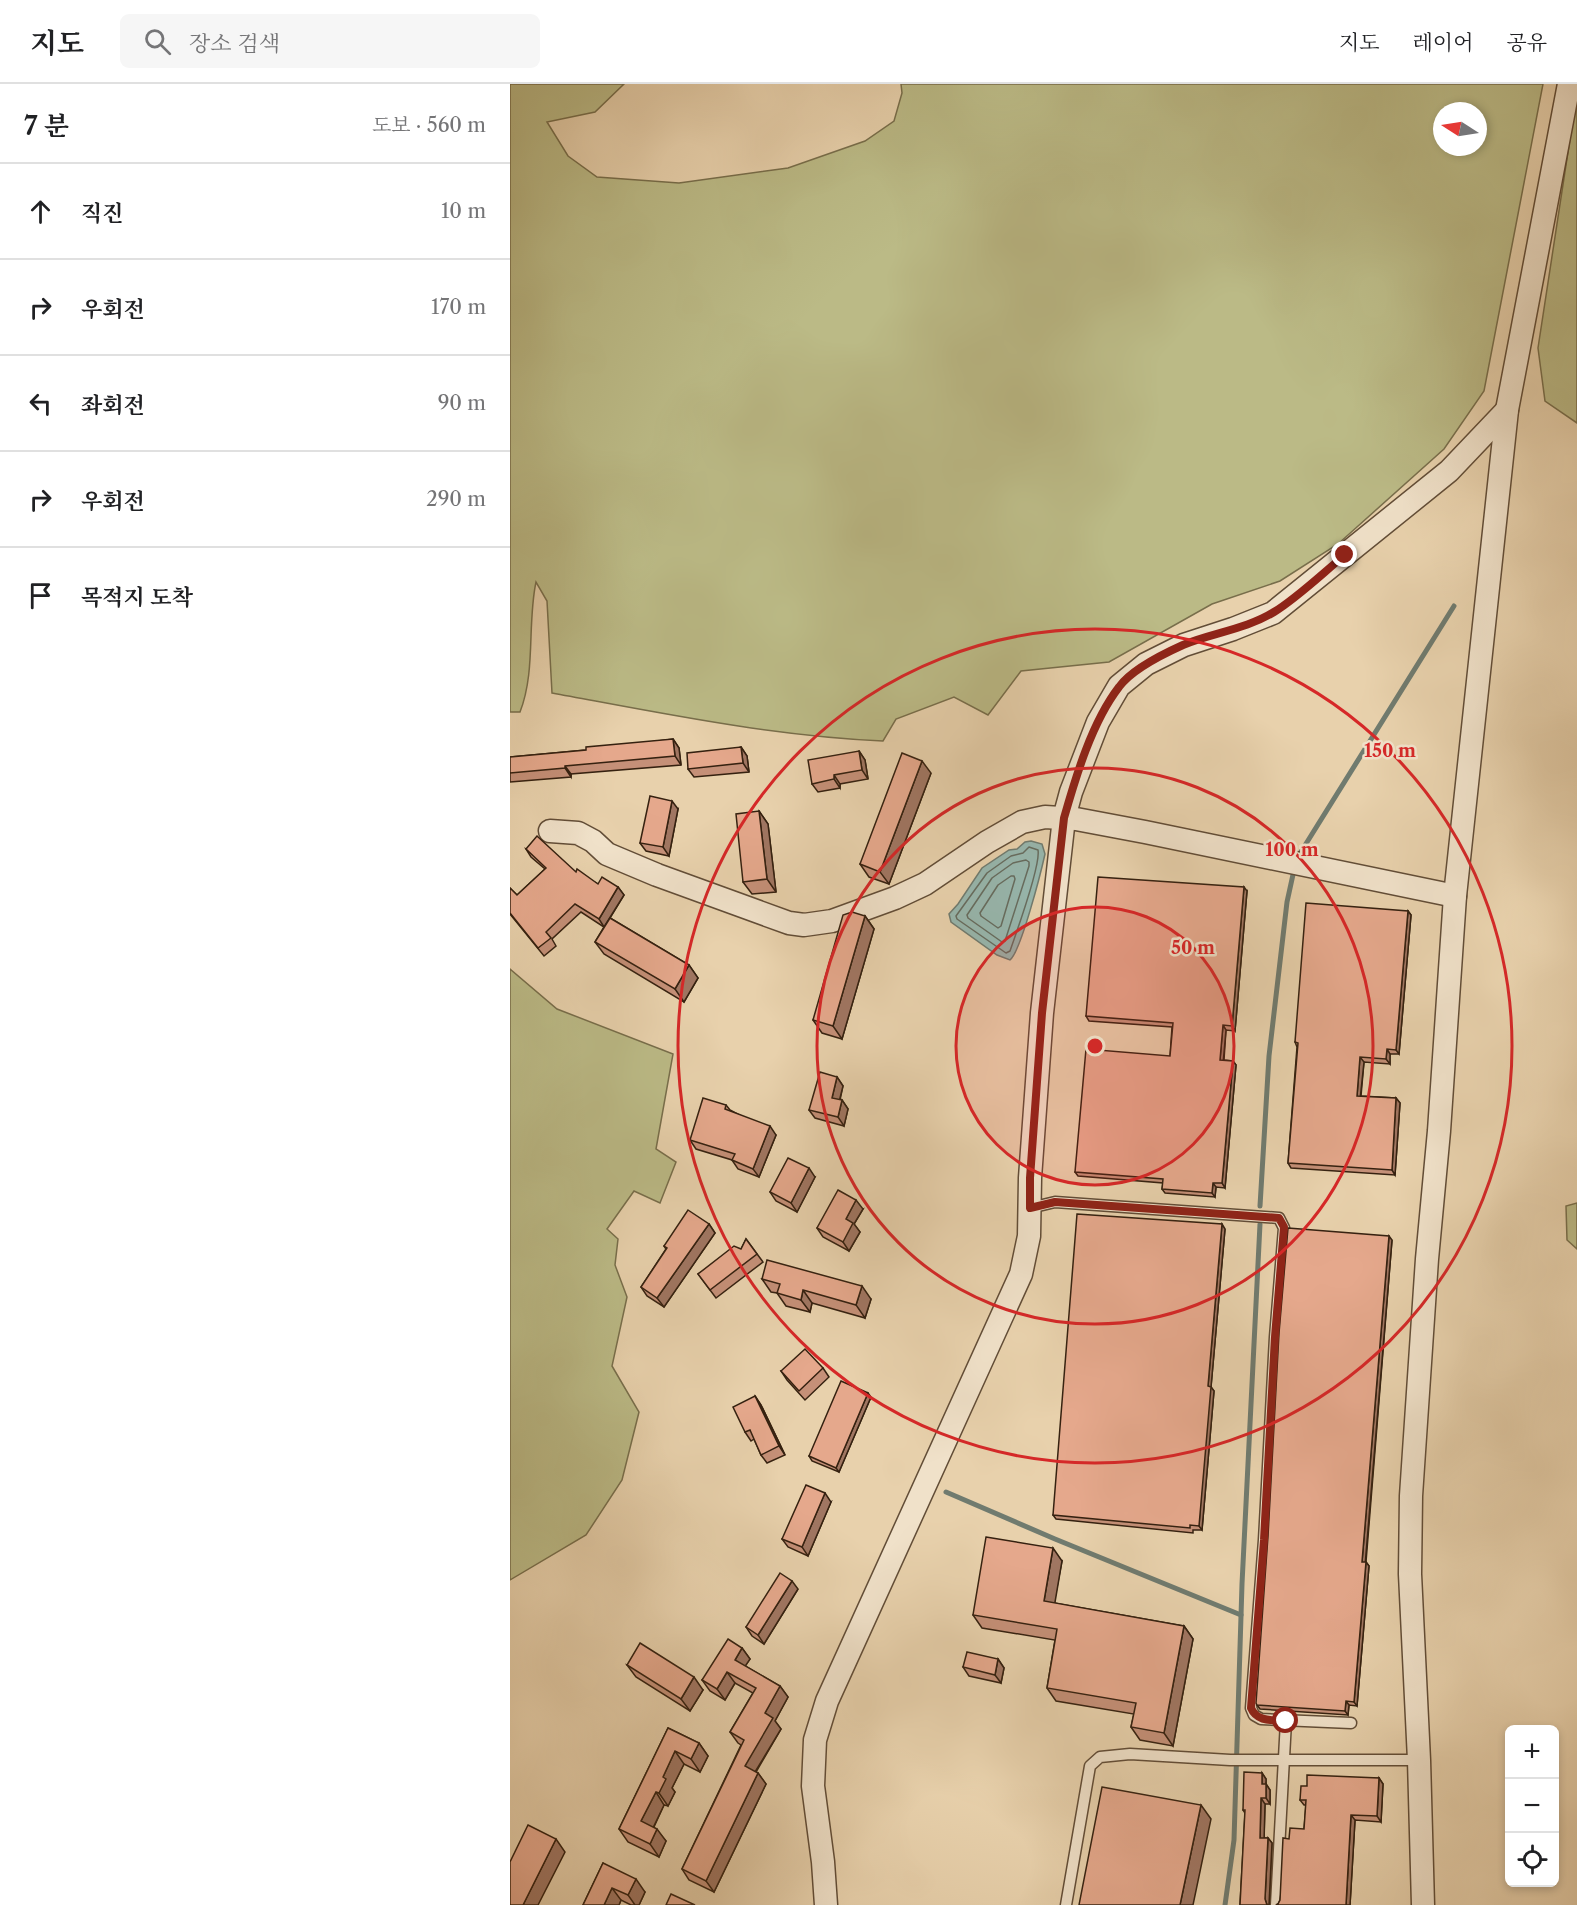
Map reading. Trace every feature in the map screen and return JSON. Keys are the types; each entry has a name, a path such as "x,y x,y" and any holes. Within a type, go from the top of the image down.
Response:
{"street":[{"path":"1423,1905 1410,1574 1411,1496 1455,896 1507,410 1569,84"},
{"path":"826,1905 813,1786 815,1740 827,1701 1021,1274 1029,1236 1030,1178 1042,1013 1064,818 1071,792 1098,722 1119,686 1146,664 1184,645 1273,613 1449,471 1507,410"},
{"path":"550,831 578,832 593,841 607,854 657,875 789,923 804,925 832,921 895,898 925,884 987,842 1022,822 1045,817 1064,818 1145,832 1455,896"}],"lane":[{"path":"1030,1208 1055,1202 1279,1218 1284,1227 1275,1337 1264,1551 1251,1708 1254,1715 1261,1719 1351,1723"},
{"path":"1276,1905 1286,1721"},
{"path":"1066,1905 1090,1766 1100,1756 1130,1754 1230,1760 1419,1760"}],"shaded area":[{"path":"510,84 624,84 595,112 547,122 568,156 597,177 679,183 788,168 865,141 894,121 902,93 901,84 1543,84 1484,391 1444,449 1338,544 1280,581 1212,604 1109,662 1021,671 988,715 954,697 896,719 883,741 758,729 552,693 547,601 536,582 533,598 530,664 520,712 510,712"},
{"path":"1577,93 1577,423 1545,401 1538,348"},
{"path":"510,969 557,1009 673,1054 656,1149 676,1162 660,1203 634,1191 607,1229 618,1239 615,1265 627,1297 612,1366 639,1412 622,1480 586,1535 510,1580"},
{"path":"1577,1203 1577,1249 1567,1240 1566,1206"}],"water":[{"path":"1025,842 1042,844 1045,854 1025,927 1010,960 997,955 951,922 949,914 982,868 1009,850 1017,849"}],"building":[{"path":"673,739 675,756 510,773 510,757"},
{"path":"741,747 743,763 688,769 687,753"},
{"path":"859,751 862,770 834,775 834,779 812,784 808,760"},
{"path":"902,753 922,761 880,872 860,864"},
{"path":"650,796 672,801 663,847 640,843"},
{"path":"759,811 767,879 743,882 736,814"},
{"path":"537,836 576,872 577,869 598,884 602,877 618,887 599,919 575,904 546,932 551,938 538,948 510,913 510,888 517,895 546,868 526,849"},
{"path":"1098,877 1244,887 1232,1026 1223,1025 1220,1060 1233,1061 1222,1183 1213,1183 1212,1193 1162,1189 1163,1179 1075,1172 1086,1049 1170,1056 1173,1023 1086,1016"},
{"path":"1306,903 1408,911 1396,1050 1387,1049 1386,1059 1360,1057 1357,1096 1396,1098 1392,1170 1288,1163"},
{"path":"852,912 865,916 833,1026 813,1020 843,915"},
{"path":"610,918 689,965 675,989 595,942"},
{"path":"820,1072 837,1077 832,1098 842,1100 838,1117 809,1110"},
{"path":"703,1098 726,1105 725,1109 770,1126 753,1169 732,1160 735,1154 690,1140"},
{"path":"788,1158 809,1168 791,1203 770,1192"},
{"path":"838,1190 856,1200 846,1219 853,1223 843,1242 817,1228"},
{"path":"688,1210 709,1224 657,1298 641,1287 667,1248 664,1246"},
{"path":"1077,1214 1222,1224 1199,1526 1190,1525 1190,1528 1053,1515"},
{"path":"1288,1228 1389,1236 1362,1562 1366,1562 1354,1702 1346,1701 1345,1711 1257,1705 1256,1703 1279,1333"},
{"path":"746,1239 757,1254 710,1290 698,1274 734,1246 741,1249"},
{"path":"767,1260 862,1286 856,1305 803,1290 801,1300 777,1293 780,1284 762,1279"},
{"path":"805,1349 823,1368 799,1391 781,1371"},
{"path":"841,1381 868,1393 836,1468 809,1456"},
{"path":"755,1396 779,1446 761,1455 750,1430 745,1432 733,1407"},
{"path":"806,1485 825,1493 802,1547 782,1539"},
{"path":"986,1537 1053,1548 1044,1601 1184,1626 1164,1733 1131,1727 1136,1703 1047,1688 1057,1629 973,1615"},
{"path":"780,1573 792,1581 758,1635 746,1627"},
{"path":"728,1639 742,1648 735,1660 780,1686 765,1713 773,1718 745,1766 758,1773 706,1881 682,1869 744,1740 730,1732 756,1688 727,1672 717,1689 702,1680"},
{"path":"640,1643 694,1677 681,1699 627,1665"},
{"path":"967,1652 998,1659 995,1675 963,1667"},
{"path":"668,1728 699,1743 691,1759 675,1751 663,1777 666,1779 659,1793 656,1792 641,1821 657,1829 650,1844 619,1829"},
{"path":"1244,1772 1262,1773 1262,1784 1266,1784 1266,1798 1261,1798 1260,1838 1268,1838 1265,1899 1267,1905 1240,1905 1245,1810 1243,1810"},
{"path":"1307,1775 1379,1778 1377,1816 1351,1815 1346,1905 1276,1905 1280,1900 1283,1838 1289,1839 1290,1828 1304,1829 1306,1800 1300,1800 1301,1786 1307,1786"},
{"path":"1102,1787 1201,1805 1180,1905 1079,1905"},
{"path":"528,1825 556,1839 523,1905 510,1905 510,1862"},
{"path":"603,1863 636,1879 628,1895 612,1888 604,1905 583,1905"},
{"path":"671,1894 695,1905 666,1905"}],"waterway":[{"path":"1299,855 1454,606"},
{"path":"1260,1206 1269,1056 1287,902 1294,870"},
{"path":"1225,1905 1234,1840 1242,1584 1260,1224"},
{"path":"946,1492 1241,1615"}],"route":[{"path":"1286,1721 1261,1719 1254,1715 1251,1708 1284,1227 1279,1218 1055,1202 1030,1208 1030,1178 1042,1013 1064,818 1071,792 1098,722 1119,686 1146,664 1184,645 1273,613 1345,555"}]}
